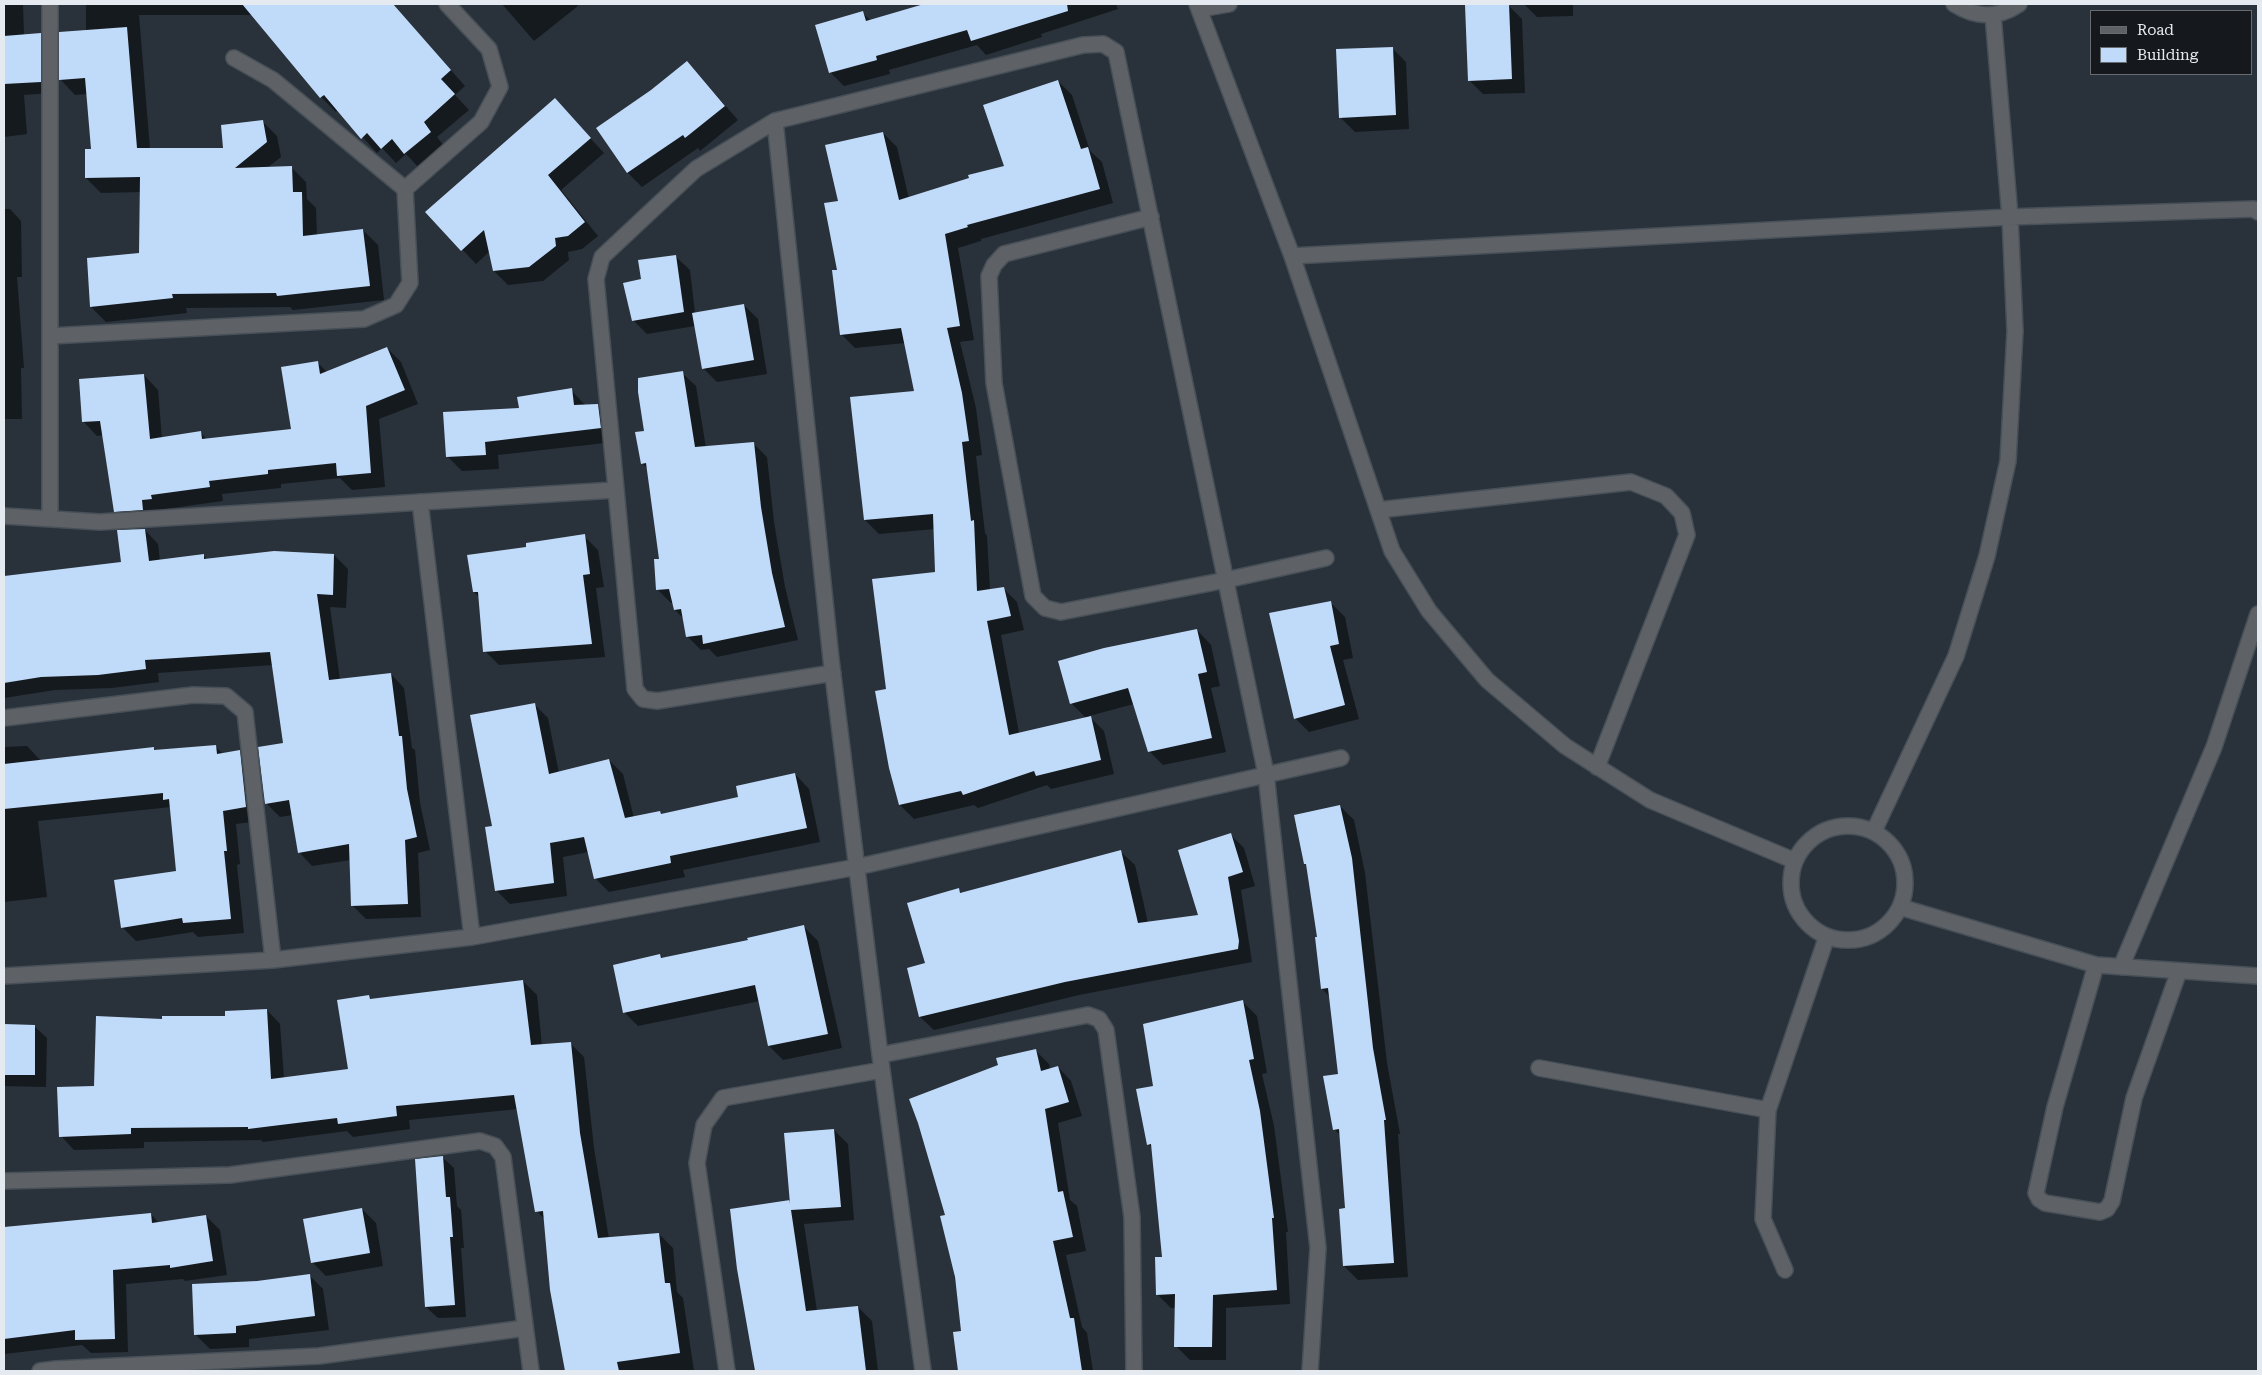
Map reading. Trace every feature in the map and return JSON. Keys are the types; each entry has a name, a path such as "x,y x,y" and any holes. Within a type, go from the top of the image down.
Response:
{"street":[{"path":"50,4 50,518"},
{"path":"405,189 481,122 500,87 489,49 447,4"},
{"path":"1229,4 1199,6 1292,256 1392,551 1429,611 1487,680 1565,746 1650,800 1795,861"},
{"path":"1954,4 1979,15 2008,12 2019,4"},
{"path":"1874,832 1956,656 1990,547 2008,461 2015,331 2010,217 1993,15"},
{"path":"833,673 658,701 643,699 635,689 596,278 602,257 696,168 775,121 1074,48 1103,44 1116,52 1266,774 1318,1248 1310,1371"},
{"path":"50,336 364,319 396,305 410,283 405,189 273,80 234,58"},
{"path":"775,121 833,673 881,1063 923,1371"},
{"path":"1292,256 2010,217 2254,209 2258,212"},
{"path":"1151,217 1004,254 994,266 989,276 994,383 1033,596 1045,608 1061,612 1226,580 1326,558"},
{"path":"1378,510 1631,482 1666,496 1682,513 1687,535 1597,766"},
{"path":"4,516 100,522 615,490"},
{"path":"420,502 472,936"},
{"path":"2120,967 2214,747 2258,614"},
{"path":"4,718 193,695 226,696 245,712 273,960"},
{"path":"4,976 273,960 472,936 857,867 1341,758"},
{"path":"1837,826 1856,826 1874,832 1888,842 1898,856 1904,872 1905,890 1900,907 1891,921 1878,932 1862,939 1844,940 1827,936 1812,927 1800,913 1792,897 1791,879 1795,861 1804,845 1819,833 1837,826"},
{"path":"1900,907 2096,965 2258,976"},
{"path":"1785,1270 1763,1220 1768,1110 1827,936"},
{"path":"2096,965 2056,1107 2036,1193 2039,1199 2045,1203 2100,1212 2107,1209 2112,1201 2134,1098 2179,971"},
{"path":"727,1371 697,1163 704,1125 724,1098 1088,1016 1099,1019 1106,1030 1132,1217 1134,1371"},
{"path":"1539,1068 1768,1110"},
{"path":"4,1181 230,1175 480,1141 495,1146 503,1157 531,1371"},
{"path":"40,1371 320,1356 525,1328"}],"building":[{"path":"242,4 393,4 451,70 441,79 455,94 424,122 431,132 404,154 392,139 381,149 367,133 361,139 324,95 320,98"},
{"path":"924,4 1067,4 1068,11 971,41 967,30 876,56 877,60 829,73 815,25 863,11 866,21"},
{"path":"1509,4 1512,79 1468,81 1465,5"},
{"path":"127,27 137,148 223,148 221,125 263,120 267,142 235,168 292,166 293,192 302,192 303,236 363,229 370,286 277,296 276,293 172,294 173,298 90,307 87,258 139,253 140,177 85,178 85,149 91,149 85,78 59,80 59,32"},
{"path":"41,33 41,82 4,84 4,36"},
{"path":"1393,47 1396,115 1339,118 1336,49"},
{"path":"687,61 725,106 685,138 683,135 627,173 596,128 651,90"},
{"path":"1058,80 1081,149 1088,147 1100,189 967,225 968,227 945,234 960,326 947,328 962,393 969,441 962,442 971,521 974,520 977,591 1004,587 1011,616 987,621 1009,735 1091,716 1101,760 1036,776 1034,771 963,795 961,791 899,805 889,768 875,691 886,689 872,579 935,572 933,514 864,520 850,397 914,391 901,328 840,335 832,270 837,270 824,203 838,201 825,145 883,132 899,200 969,178 968,175 1004,166 983,105"},
{"path":"555,98 591,138 548,175 585,222 568,236 555,238 556,246 529,267 493,271 484,230 461,251 425,212"},
{"path":"676,255 684,312 632,321 623,283 641,279 638,260"},
{"path":"744,304 754,360 702,369 692,313"},
{"path":"387,347 405,390 366,406 371,473 337,476 336,463 268,470 268,474 209,481 210,487 151,495 152,499 142,500 143,510 114,512 100,421 82,422 79,379 144,374 150,439 201,431 202,439 291,429 281,367 318,361 320,374"},
{"path":"683,371 695,447 754,442 761,507 772,573 785,627 703,644 702,635 686,637 681,609 674,610 669,589 656,590 654,559 659,559 646,463 641,464 635,432 644,431 638,392 638,378"},
{"path":"572,388 574,405 598,404 601,428 485,442 486,455 446,457 443,412 519,408 517,397"},
{"path":"145,529 149,561 204,554 204,559 274,551 334,554 333,595 317,594 329,680 391,673 399,736 402,736 407,789 417,837 405,840 408,904 351,906 349,844 298,853 289,800 265,804 258,747 283,743 270,652 145,660 146,669 98,675 41,677 4,683 4,576 121,562 117,530"},
{"path":"585,534 590,574 583,575 592,644 483,652 478,592 473,592 467,555 526,547 526,543"},
{"path":"1331,601 1339,644 1330,646 1345,705 1294,719 1269,613"},
{"path":"1197,629 1207,672 1198,674 1212,738 1148,752 1128,688 1070,704 1058,661 1104,648"},
{"path":"535,703 549,774 609,759 625,818 660,811 661,814 738,797 736,786 795,773 807,828 670,856 671,863 594,879 584,837 550,843 554,883 495,891 485,827 492,826 470,715"},
{"path":"216,745 217,754 240,750 246,807 223,811 227,851 224,851 231,919 183,923 182,918 121,928 114,880 176,871 169,799 163,800 163,793 4,809 4,764 154,747 154,750"},
{"path":"1340,805 1352,858 1373,1048 1386,1120 1384,1120 1394,1263 1343,1266 1339,1209 1345,1208 1339,1129 1333,1130 1323,1076 1338,1074 1328,988 1321,989 1315,937 1317,937 1306,864 1304,864 1294,815"},
{"path":"1231,833 1243,872 1228,877 1239,941 1238,949 1065,982 919,1017 907,968 925,963 907,903 959,888 960,893 1121,850 1138,923 1198,915 1178,850"},
{"path":"804,925 828,1034 768,1046 755,985 623,1013 613,965 660,954 661,958 748,940 747,938"},
{"path":"523,980 531,1045 571,1042 580,1133 598,1238 659,1233 665,1283 670,1283 680,1353 617,1362 619,1371 565,1371 550,1290 543,1211 535,1212 514,1095 396,1106 397,1116 338,1124 337,1118 248,1129 248,1127 131,1128 131,1134 59,1137 57,1087 94,1086 96,1016 162,1019 162,1016 225,1016 225,1011 267,1009 271,1079 348,1069 337,1000 369,995 370,999"},
{"path":"1243,1000 1254,1059 1249,1060 1260,1111 1274,1218 1272,1218 1277,1290 1213,1295 1212,1347 1174,1347 1175,1294 1156,1295 1155,1257 1162,1257 1151,1144 1147,1145 1136,1089 1153,1086 1143,1024"},
{"path":"4,1024 35,1025 35,1075 4,1075"},
{"path":"1036,1049 1041,1071 1058,1066 1069,1102 1045,1109 1058,1192 1063,1191 1073,1237 1053,1241 1070,1318 1074,1318 1082,1371 958,1371 953,1332 961,1331 955,1277 940,1216 945,1215 909,1099 998,1065 996,1058"},
{"path":"834,1129 841,1207 791,1210 806,1311 858,1306 866,1371 755,1371 737,1269 730,1209 790,1200 784,1133"},
{"path":"443,1156 446,1197 450,1197 453,1237 450,1237 455,1305 425,1307 415,1159"},
{"path":"362,1208 370,1253 311,1263 303,1219"},
{"path":"151,1213 152,1223 206,1215 213,1261 170,1268 170,1265 113,1270 115,1339 75,1340 75,1330 4,1339 4,1227"},
{"path":"310,1274 315,1316 236,1326 236,1333 194,1335 192,1284 257,1281"}]}
